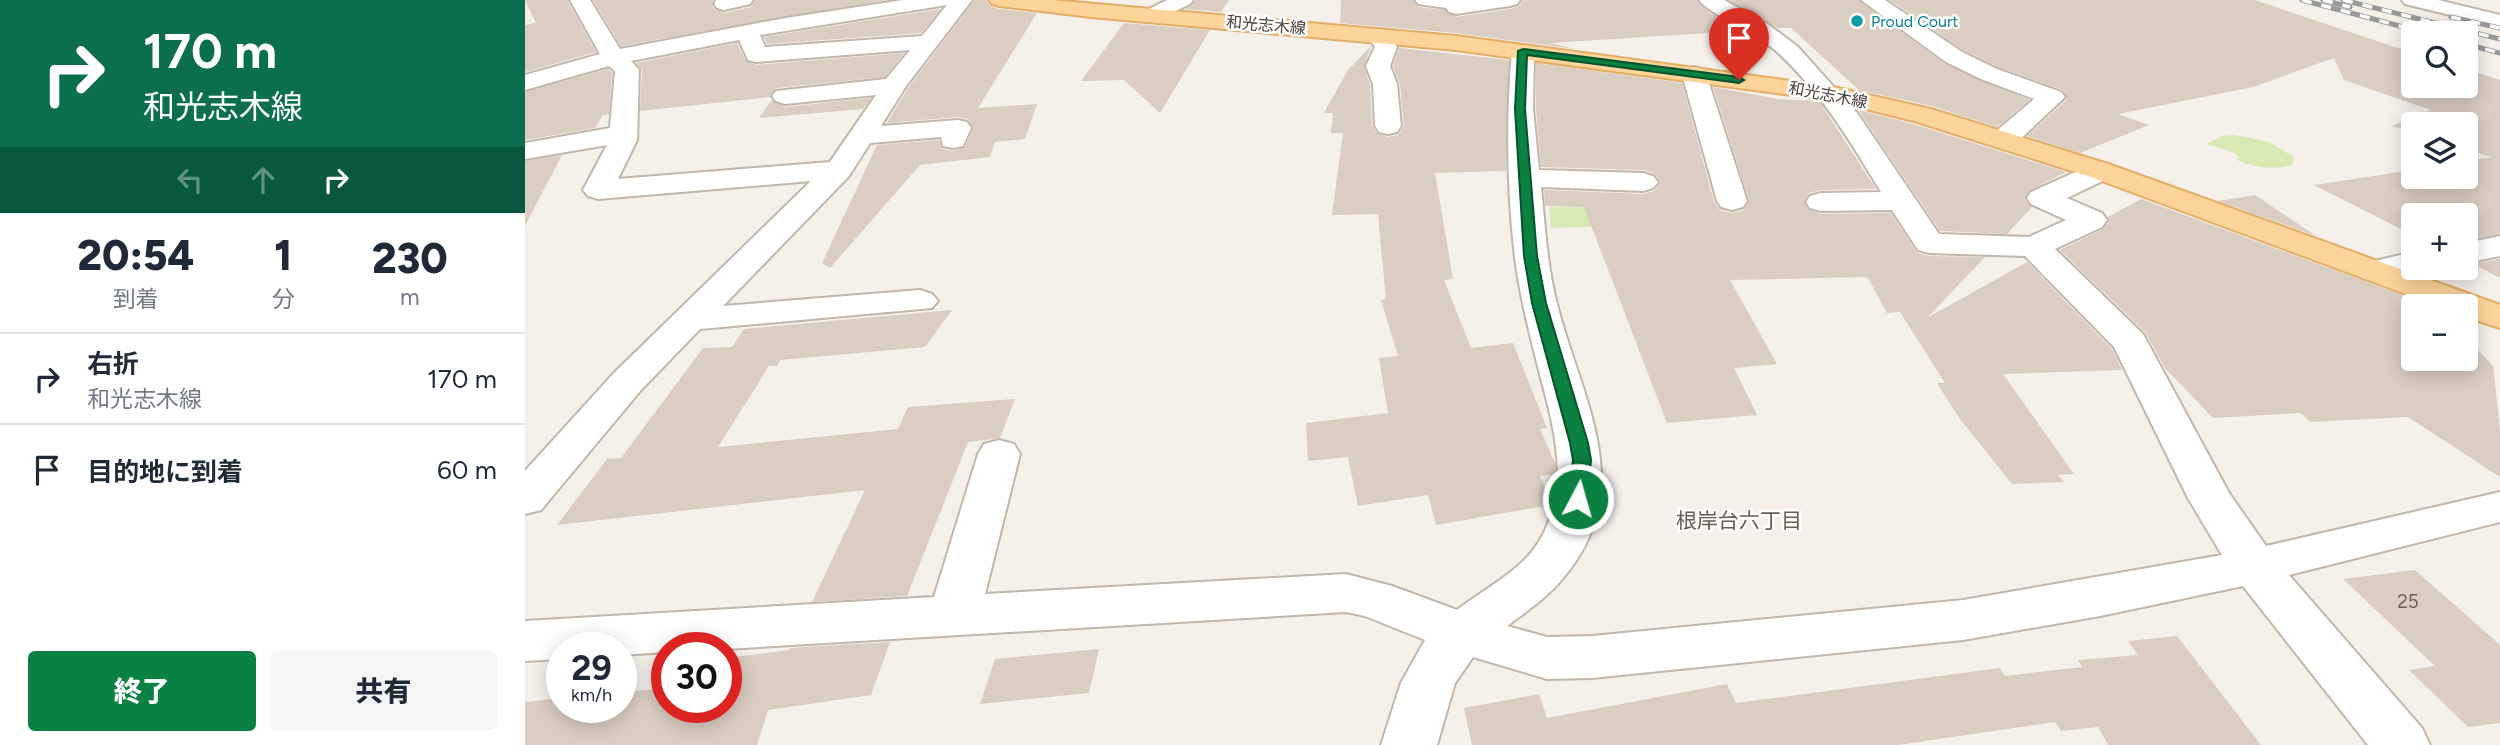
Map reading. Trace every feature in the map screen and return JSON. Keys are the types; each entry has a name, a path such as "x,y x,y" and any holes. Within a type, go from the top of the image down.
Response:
{"main road":[{"name":"和光志木線","path":"1003,0 1456,43 1829,93 1922,115 2101,171 2500,317"}],"street":[{"path":"580,0 614,57 627,70 623,140 598,190 839,170"},
{"path":"803,0 836,17"},
{"path":"525,83 614,57 944,0"},
{"path":"525,499 627,382 839,170 894,86 962,0"},
{"path":"1150,16 1183,0"},
{"path":"1425,0 1451,3 1510,0"},
{"path":"1709,0 1759,28 1789,50 1829,93 1929,243 2034,247 2091,220 2042,198 2101,171"},
{"path":"1871,0 1954,57 1989,74 2052,97 2004,139"},
{"path":"2412,0 2500,21"},
{"path":"1451,3 1465,23 1456,43"},
{"path":"748,32 756,55 930,42"},
{"path":"1378,36 1386,47 1378,65 1385,84 1388,126"},
{"path":"1409,745 1420,704 1437,663 1464,634 1554,556 1569,527 1578,499 1582,460 1539,303 1531,256 1520,109 1523,51"},
{"path":"1694,74 1732,201"},
{"path":"785,96 894,86"},
{"path":"862,136 958,128 953,140"},
{"path":"525,151 624,134"},
{"path":"1525,178 1643,182"},
{"path":"1821,202 1901,201"},
{"path":"2478,251 2500,246"},
{"path":"2034,247 2130,342 2195,470 2254,566 2402,745"},
{"path":"2374,271 2401,265"},
{"path":"691,319 920,300"},
{"path":"954,615 999,454"},
{"path":"525,641 1346,593 1374,599 1464,634 1546,658 1592,657 1963,620 2100,597 2254,566 2500,507"}],"green space":[{"path":"2235,135 2269,142 2294,157 2292,165 2271,168 2251,165 2237,160 2239,157 2235,153 2207,144 2222,136"},
{"path":"1549,207 1614,208 1617,226 1551,228"}],"building":[{"path":"525,0 567,0 596,52 525,72 525,25 536,23"},
{"path":"593,0 713,0 712,6 715,10 725,13 751,7 756,0 886,0 621,46"},
{"path":"975,0 986,0 990,6 999,9 1037,13 978,108 1037,104 1025,139 995,142 990,157 920,165 830,268 822,263 877,145 939,140 942,149 954,151 965,147 973,129 968,119 958,117 887,123 908,88"},
{"path":"1196,0 1229,0 1221,12 1185,9"},
{"path":"1341,0 1412,0 1418,7 1445,10 1456,17 1511,9 1519,6 1523,0 1696,0 1710,13 1740,31 1550,43 1575,49 1456,33 1340,23"},
{"path":"1729,0 1858,0 1945,64 2029,100 1997,127 1932,106 1859,90 1791,28 1778,28"},
{"path":"1890,0 2255,0 2401,49 2401,98 2478,98 2478,73 2500,80 2500,234 2478,238 2478,203 2401,203 2401,229 2314,185 2401,172 2401,189 2478,189 2478,159 2491,157 2478,153 2478,112 2426,112 2431,110 2344,80 2334,58 2253,87 2118,114 2149,125 2080,153 2027,136 2067,99 2063,90 1998,67 1963,50"},
{"path":"941,9 921,33 767,44 764,37"},
{"path":"1124,23 1210,30 1160,113 1124,80 1081,81"},
{"path":"737,43 746,61 756,65 904,53 885,77 776,88 770,97 640,111 642,70 636,63"},
{"path":"1371,46 1364,67 1370,85 1372,126 1377,133 1387,137 1398,135 1404,126 1400,84 1393,66 1399,48 1509,60 1506,171 1435,173 1453,279 1444,280 1471,348 1513,343 1547,428 1540,429 1555,463 1555,474 1540,476 1551,505 1436,525 1428,495 1358,506 1348,457 1308,461 1306,423 1388,413 1379,358 1398,356 1381,300 1386,299 1378,214 1332,215 1343,133 1331,133 1333,113 1324,113 1348,70"},
{"path":"1536,63 1682,83 1714,202 1720,210 1731,213 1744,210 1749,200 1713,87 1778,99 1819,101 1876,189 1821,190 1809,193 1804,201 1808,209 1821,214 1891,213 1917,253 1929,256 1985,257 1927,318 2027,262 2112,349 2122,370 2003,374 2074,474 2058,475 2064,482 2012,484 1960,419 1937,383 1945,383 1900,312 1887,313 1868,278 1864,277 1730,280 1777,364 1734,368 1757,415 1667,423 1584,207 1545,206 1544,190 1643,194 1654,191 1661,182 1654,173 1643,170 1541,167 1536,109"},
{"path":"608,69 612,72 609,114 603,115 595,128 525,140 525,92"},
{"path":"871,98 863,109 759,118 772,100 785,107"},
{"path":"1858,110 1913,124 2066,172 2029,191 2025,199 2032,207 2007,234 1940,231"},
{"path":"562,155 525,226 525,161"},
{"path":"2255,195 2316,236 2218,201"},
{"path":"2141,199 2401,295 2401,371 2478,371 2478,350 2493,366 2500,429 2500,477 2408,417 2310,422 2301,413 2213,418 2165,368 2145,332 2060,250 2103,229 2109,222 2108,217"},
{"path":"2500,259 2500,278 2478,267 2478,263"},
{"path":"952,310 925,347 780,360 777,366 769,366 718,447 898,429 908,407 1015,399 1000,438 968,442 907,596 812,602 865,490 557,525 607,459 621,458 703,348 732,347 744,329"},
{"path":"2415,570 2500,645 2500,723 2468,727 2409,670 2435,666 2343,579"},
{"path":"2177,636 2261,745 2108,745 2098,727 2061,731 2055,722 1898,745 1472,745 1464,708 1539,694 1547,718 1727,684 1736,703 2000,668 2005,676 2082,667 2078,660 2138,655 2128,641"},
{"path":"890,642 871,695 768,710 757,745 525,745 525,702 546,700 546,723 637,723 637,691 651,689 651,723 742,723 742,656 790,648"},
{"path":"1099,649 1089,693 980,704 995,659"}],"railway":[{"path":"2302,0 2401,26"},
{"path":"2323,0 2350,7"},
{"path":"2343,0 2500,39"},
{"path":"2451,17 2500,28"},
{"path":"2478,47 2500,53"}],"place":[{"name":"Proud Court","path":"1857,21"}],"district":[{"name":"根岸台六丁目","path":"1739,520"}],"route":[{"path":"1578,499 1582,460 1579,443 1539,303 1531,256 1520,109 1520,60 1523,51 1739,80"}]}
